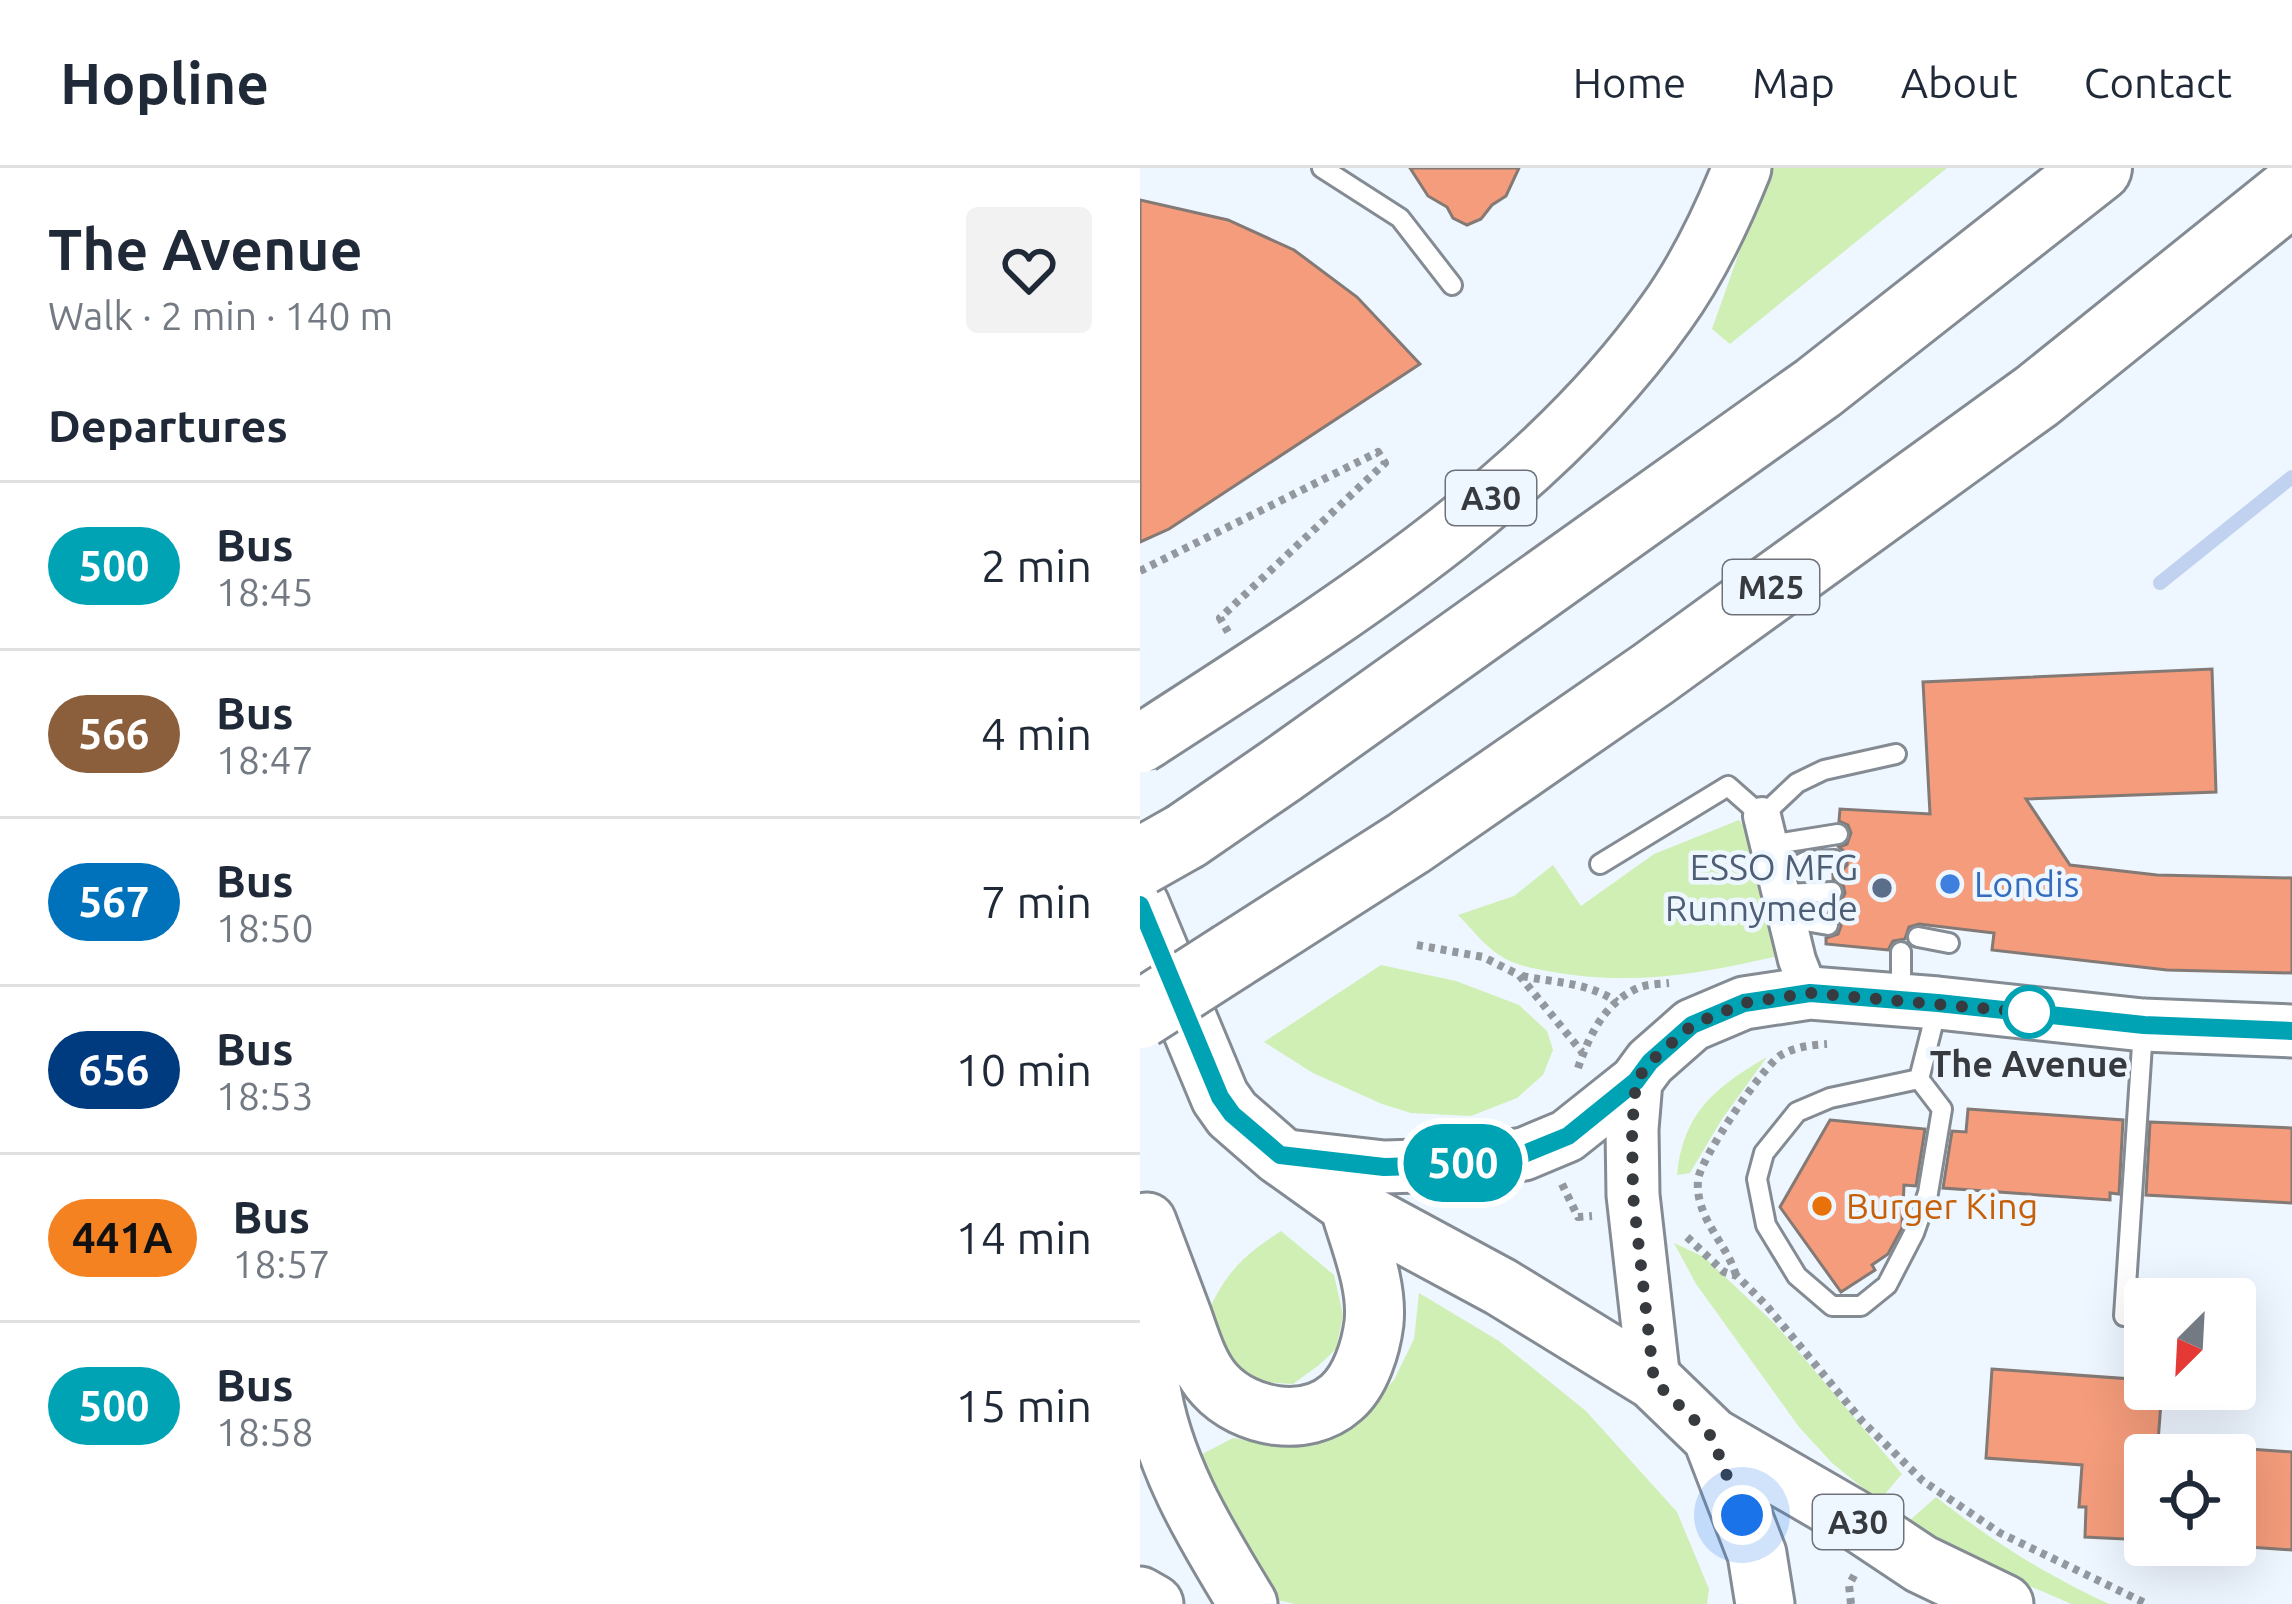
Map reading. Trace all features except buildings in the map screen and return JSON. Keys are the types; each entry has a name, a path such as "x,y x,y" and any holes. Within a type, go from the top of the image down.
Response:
{"highway":[{"path":"1163,849 1282,770 1818,388 2098,168"},
{"name":"M25","path":"1140,1015 1409,843 1653,674 2037,396 2292,191"}],"main road":[{"name":"A30","path":"1144,741 1410,562 1544,451 1592,403 1666,313 1726,209 1742,168"},
{"name":"A30","path":"1140,905 1220,1097 1232,1114 1280,1155 1349,1205 1501,1286 1654,1381 1712,1437 1921,1564 2004,1604"},
{"path":"1280,1155 1384,1167 1452,1165 1524,1154 1568,1136 1636,1081 1692,1025 1744,1003 1810,993 1914,985 2144,1025 2292,1031"},
{"path":"1636,1081 1633,1195 1654,1381"},
{"path":"1144,1208 1197,1356 1213,1384 1239,1406 1277,1416 1312,1415 1343,1397 1366,1361 1375,1319 1370,1276 1349,1205"},
{"path":"1144,1208 1150,1381 1168,1456 1200,1525 1248,1604"},
{"name":"A30","path":"1712,1437 1757,1554 1765,1604"},
{"path":"1140,1596 1154,1604"}],"street":[{"path":"1776,870 1797,960 1810,993"}],"lane":[{"path":"1322,168 1400,218 1452,285"},
{"path":"1776,870 1797,783 1824,770 1897,754"},
{"path":"1600,864 1728,786 1804,920 1828,925"},
{"path":"1776,870 1838,834"},
{"path":"1776,870 1835,860"},
{"path":"1776,870 1832,892"},
{"path":"1918,937 1949,943"},
{"path":"1914,985 1919,1079 1942,1109 1928,1193 1887,1285 1861,1306 1832,1306 1797,1276 1766,1225 1757,1179 1764,1153 1797,1112 1830,1098 1919,1079"},
{"path":"2127,1278 2144,1025"}],"path":[{"path":"1140,571 1378,452 1385,463 1220,618 1229,634"},
{"path":"1417,945 1483,957 1519,975 1575,983 1617,1002 1594,1026 1583,1053 1519,975"},
{"path":"1838,1044 1796,1048 1778,1057 1734,1115 1698,1182 1710,1231 1731,1259 1737,1276 1796,1338 1862,1421 1923,1481 2000,1533 2147,1604"},
{"path":"1561,1182 1578,1216 1597,1216"},
{"path":"1683,1233 1724,1272 1737,1276"}],"green space":[{"path":"1769,168 1947,168 1730,344 1712,329"},
{"path":"1739,820 1758,848 1778,956 1666,976 1582,976 1505,959 1458,915 1514,896 1553,865 1581,906 1654,854"},
{"path":"1381,965 1456,981 1519,1005 1547,1031 1553,1050 1543,1075 1517,1098 1471,1116 1411,1113 1313,1073 1264,1042"},
{"path":"1767,1057 1690,1173 1677,1175 1694,1118 1717,1091"},
{"path":"1281,1231 1334,1275 1343,1315 1336,1349 1293,1384 1261,1382 1242,1373 1216,1350 1204,1321 1234,1269"},
{"path":"1674,1243 1704,1257 1775,1324 1902,1474 1879,1501 1832,1463 1799,1427 1696,1284"},
{"path":"1419,1293 1499,1341 1586,1411 1677,1512 1709,1589 1707,1604 1295,1604 1269,1598 1187,1462 1233,1438 1285,1447 1352,1426 1394,1380 1414,1339"},
{"path":"1936,1497 2019,1556 2109,1604 2071,1604 1961,1557 1908,1522"}],"waterway":[{"path":"2160,583 2292,477"}],"bus line":[{"name":"500","path":"1140,905 1220,1097 1232,1114 1280,1155 1384,1167 1452,1165 1543,1147 1568,1136 1607,1105 1692,1025 1744,1003 1810,993 2144,1025 2292,1031"}],"place":[{"name":"Londis","path":"1950,884"},
{"name":"ESSO MFG Runnymede","path":"1882,888"},
{"name":"The Avenue","path":"2029,1012"},
{"name":"Burger King","path":"1822,1206"}],"route":[{"path":"1742,1515 1712,1437 1654,1381 1634,1220 1636,1081 1692,1025 1744,1003 1810,993 2036,1013 2029,1012"}]}
